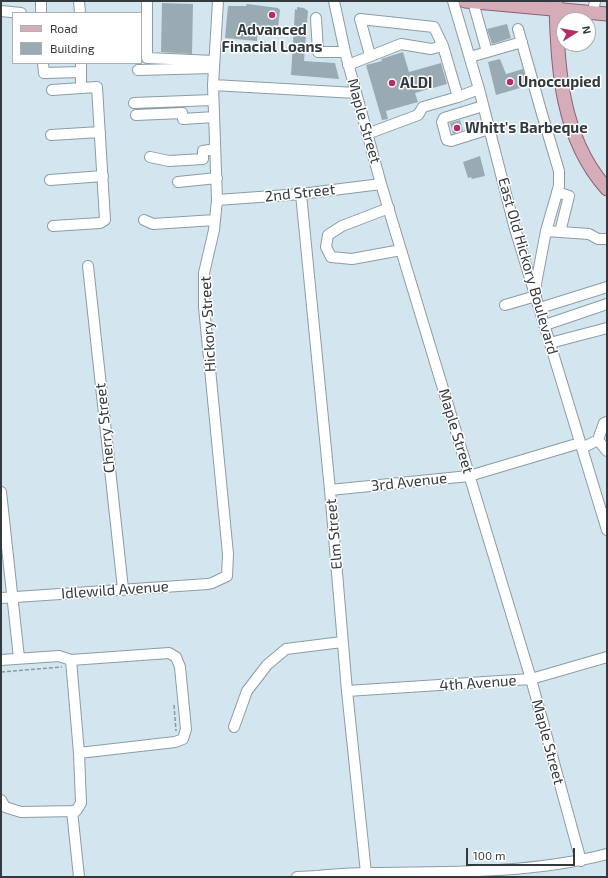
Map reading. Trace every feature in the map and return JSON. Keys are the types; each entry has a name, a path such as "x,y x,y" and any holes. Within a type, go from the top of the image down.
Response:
{"main road":[{"path":"469,1 556,5 601,12"},
{"path":"556,5 560,73 566,109 585,158 599,180 607,189"}],"street":[{"path":"41,1 41,12"},
{"path":"79,1 80,12"},
{"path":"147,1 147,58 214,65"},
{"name":"Hickory Street","path":"218,1 213,85 218,200 204,273 204,307 228,554 226,576"},
{"name":"Maple Street","path":"334,1 348,65 367,134 531,679 581,861"},
{"name":"East Old Hickory Boulevard","path":"453,1 479,89 516,229 581,445 604,513 607,530"},
{"path":"469,1 487,52"},
{"path":"1,12 12,13"},
{"path":"316,18 318,52 345,52"},
{"path":"370,55 360,19 434,27 443,46 458,97"},
{"path":"505,305 535,293 546,231 559,186 559,171 518,29"},
{"path":"470,57 522,42"},
{"path":"348,65 400,44 431,49 443,46"},
{"path":"44,64 44,73 81,67 81,88"},
{"path":"138,70 214,65"},
{"path":"213,85 356,93"},
{"path":"52,90 97,87 105,220 100,222 53,226"},
{"path":"367,134 418,115 423,107 479,89"},
{"path":"134,103 213,100"},
{"path":"483,106 444,118 442,122 446,137 447,140 451,141 490,129"},
{"path":"136,115 182,113 183,119 214,117"},
{"path":"51,135 100,132"},
{"path":"150,157 170,161 203,159 203,151 215,149"},
{"path":"50,180 103,176"},
{"path":"178,182 217,178"},
{"name":"2nd Street","path":"218,200 301,194 382,184"},
{"path":"557,192 569,196 560,232"},
{"name":"Elm Street","path":"301,194 330,490 342,642 366,873"},
{"path":"389,208 342,226 328,235 326,247 331,257 352,260 401,250"},
{"path":"144,220 153,224 215,220"},
{"path":"549,220 562,222"},
{"path":"546,231 589,234 598,239 607,239"},
{"name":"Cherry Street","path":"88,266 123,589"},
{"path":"540,308 607,287"},
{"path":"545,325 607,304"},
{"path":"550,343 605,330"},
{"path":"607,422 604,423 598,440 607,451"},
{"name":"3rd Avenue","path":"330,490 469,476 598,440"},
{"path":"1,492 19,658"},
{"name":"Idlewild Avenue","path":"1,598 212,584 226,576"},
{"path":"234,727 247,691 267,665 286,649 342,642"},
{"path":"67,663 169,653 176,657 180,667 186,729 183,739 175,742 79,753"},
{"path":"1,660 59,656 67,663 79,753 81,803 76,811 20,812 5,808 1,800"},
{"name":"4th Avenue","path":"347,691 531,679 606,659"},
{"path":"72,811 79,877"},
{"path":"297,877 366,873 507,874 581,861 607,854"}],"path":[{"path":"1,672 67,663"},
{"path":"174,705 176,735"}],"building":[{"path":"162,3 193,4 192,54 161,52"},
{"path":"247,4 278,8 280,10 278,28 258,27 257,41 225,38 228,6 246,6"},
{"path":"297,7 304,8 308,11 304,61 335,63 339,79 291,75 295,9 297,10"},
{"path":"507,24 511,38 492,44 487,29"},
{"name":"ALDI","path":"403,52 409,72 441,63 447,84 415,93 418,102 386,111 388,119 382,120 366,65 382,61 381,59"},
{"name":"Unoccupied","path":"500,59 506,74 523,69 527,86 496,95 488,62"},
{"name":"Whitt's Barbeque","path":"460,120 463,130 453,134 450,123"},
{"path":"480,156 485,176 472,179 471,177 468,178 463,162"}],"place":[{"name":"Advanced Finacial Loans","path":"272,15"},
{"name":"Unoccupied","path":"510,82"},
{"name":"ALDI","path":"392,83"},
{"name":"Whitt's Barbeque","path":"457,128"}]}
